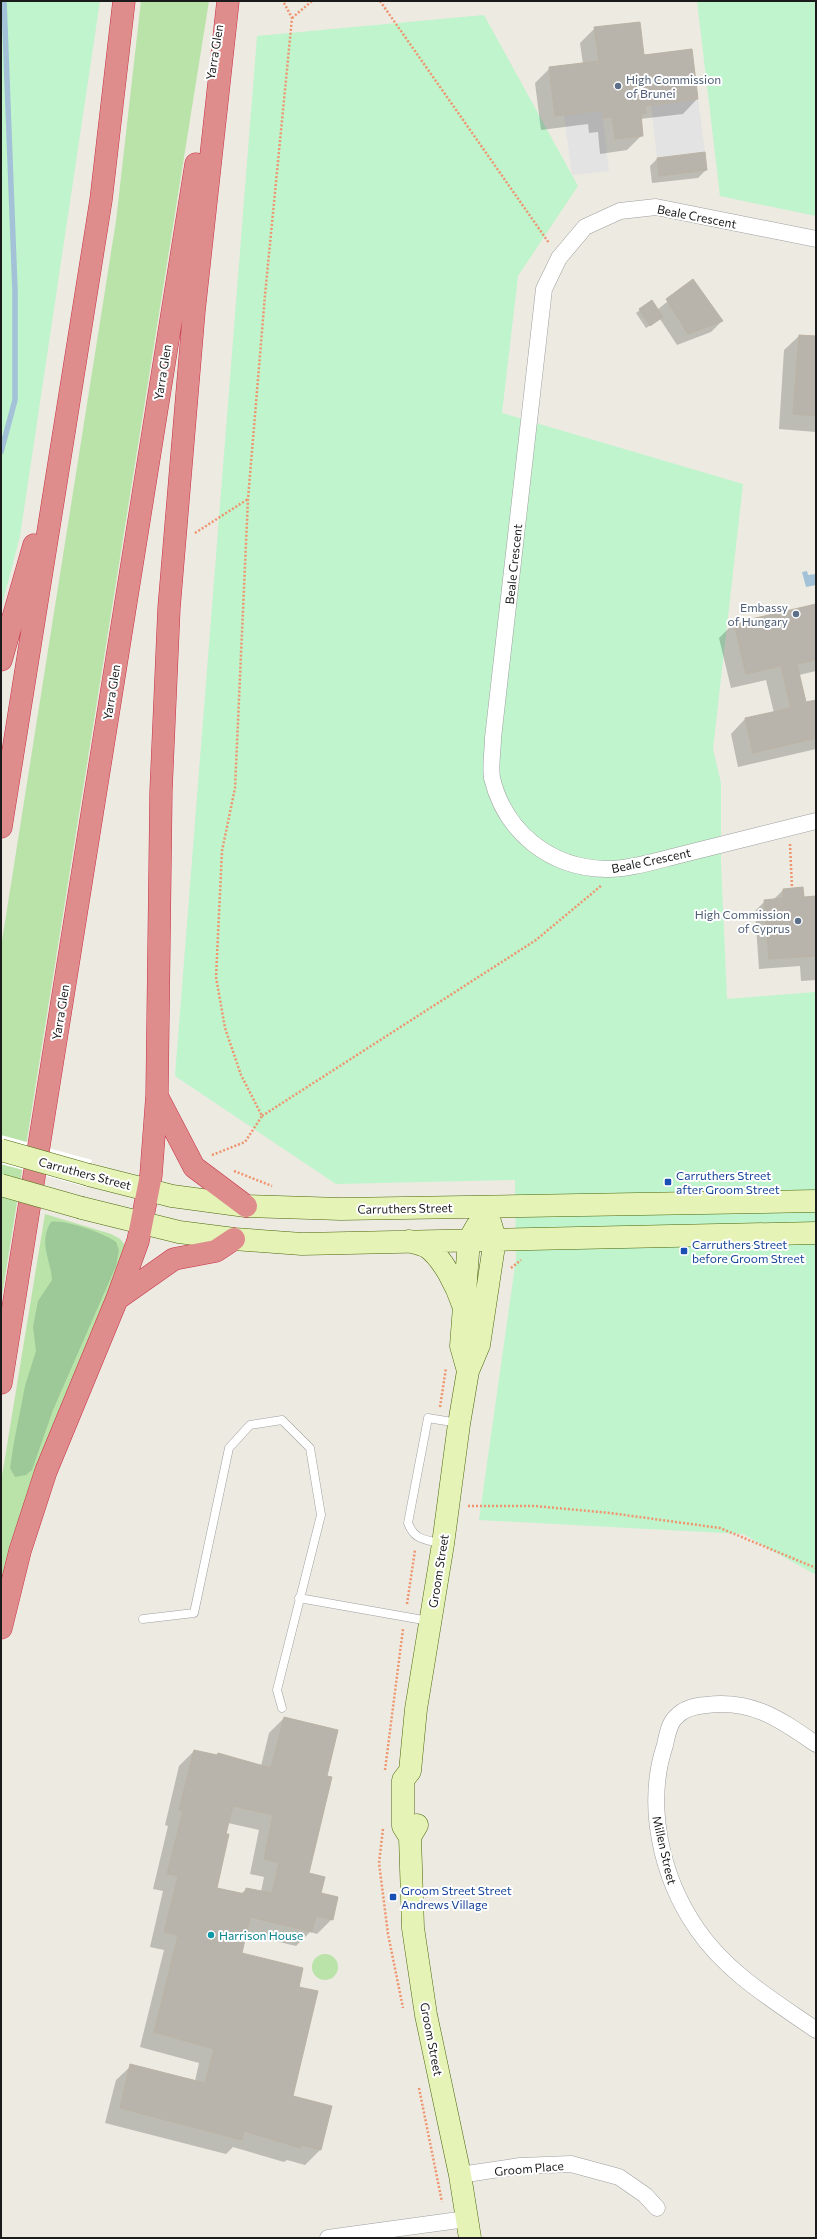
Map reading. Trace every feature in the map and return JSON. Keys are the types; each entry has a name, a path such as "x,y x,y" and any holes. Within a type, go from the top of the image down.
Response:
{"highway":[{"path":"1,827 101,200 124,1"},
{"name":"Yarra Glen","path":"1,1383 223,1"},
{"path":"1,1628 20,1551 46,1471 117,1299 143,1222 153,1162 157,1095 159,851 169,608 194,311 228,1"},
{"path":"1,660 61,448"},
{"path":"157,1095 194,1168 246,1206"},
{"path":"117,1299 174,1259 216,1251 234,1239"}],"main road":[{"name":"Carruthers Street","path":"1,1150 89,1175 172,1196 246,1206 341,1209 486,1208 816,1201"},
{"path":"1,1185 82,1208 179,1232 234,1239 302,1244 816,1233"},
{"name":"Groom Street","path":"461,2226 460,2175 424,2001 413,1928 410,1837 403,1826 403,1780 410,1771 416,1709 448,1505 448,1422 479,1345 495,1239 486,1208"},
{"name":"Groom Street","path":"468,1371 462,1346 469,1240 486,1208"},
{"path":"409,1241 427,1248 442,1264 458,1287 464,1308"}],"street":[{"name":"Beale Crescent","path":"816,239 656,207 620,211 585,227 560,258 544,289 493,738 492,776 502,807 520,832 548,856 579,867 607,870 650,862 816,821"},
{"name":"Millen Street","path":"816,1744 793,1728 754,1707 722,1703 691,1707 675,1717 661,1757 656,1789 656,1820 675,1892 697,1929 729,1967 762,1993 816,2030"},
{"name":"Groom Place","path":"460,2175 520,2166 571,2164 619,2177 645,2195 657,2208"},
{"path":"328,2238 461,2226"}],"lane":[{"path":"443,1544 417,1537 412,1534 408,1523 428,1418 448,1422"},
{"path":"143,1619 194,1614 229,1448 250,1425 282,1420 310,1448 321,1515 277,1690 282,1708"},
{"path":"299,1598 429,1621"}],"path":[{"path":"262,1116 241,1075 225,1028 216,977 222,851 235,788 248,498 265,296 292,18 283,1"},
{"path":"292,18 312,1"},
{"path":"380,1 560,258"},
{"path":"192,535 248,498"},
{"path":"789,828 792,888"},
{"path":"194,1168 202,1160 245,1142 262,1116 536,940 624,867"},
{"path":"510,1269 525,1257"},
{"path":"446,1362 448,1422"},
{"path":"448,1505 493,1507 535,1506 610,1513 720,1528 816,1568"},
{"path":"385,1771 417,1537"},
{"path":"383,1826 379,1863 388,1934 405,2016"},
{"path":"419,2085 461,2226"}],"green space":[{"path":"1,1 100,1 20,536 1,609"},
{"path":"141,1 209,1 1,1302 1,947 116,221"},
{"path":"697,1 816,1 816,216 720,196"},
{"path":"484,15 578,186 518,276 502,413 743,484 713,749 721,783 721,863 727,999 816,992 816,1575 743,1534 479,1520 516,1259 515,1180 336,1184 175,1076 257,36"},
{"path":"45,1214 111,1234 120,1239 125,1245 1,1591 1,1482"},
{"path":"51,1222 75,1225 94,1231 116,1242 119,1250 116,1266 53,1410 32,1470 26,1475 15,1477 10,1468 25,1386 36,1351 33,1327 38,1301 52,1280 45,1244 47,1230"},
{"path":"325,1954 334,1958 338,1967 334,1976 325,1980 316,1976 312,1967 316,1958"}],"shaded area":[{"path":"698,99 705,152 657,158 651,105"},
{"path":"602,110 609,171 572,175 564,115"}],"water":[{"path":"807,571 808,575 816,574 816,585 806,587 802,572"}],"pier":[{"path":"1,1135 92,1160 86,1187 1,1164"}],"building":[{"path":"640,22 644,55 692,49 698,99 645,106 646,113 641,114 643,136 615,139 612,117 603,118 602,110 555,116 549,67 599,61 594,27"},
{"path":"705,152 707,170 659,176 657,158"},
{"path":"693,279 723,321 688,334 666,299"},
{"path":"652,300 663,317 650,326 639,309"},
{"path":"799,335 816,336 816,416 793,414"},
{"path":"816,604 816,660 797,664 806,702 816,700 816,738 753,753 745,718 791,708 781,666 746,674 734,623"},
{"path":"803,887 804,897 816,896 816,956 769,959 764,900 783,898 783,889"},
{"name":"Harrison House","path":"284,1717 338,1730 327,1776 332,1777 309,1873 325,1877 321,1893 338,1897 333,1920 316,1916 312,1932 250,1917 242,1953 303,1968 299,1987 318,1991 293,2096 332,2106 321,2150 301,2145 300,2148 244,2131 242,2140 120,2108 130,2064 205,2083 214,2049 154,2032 178,1935 164,1932 178,1876 167,1874 183,1811 179,1810 194,1750 217,1755 218,1753 271,1768","holes":["233,1806 273,1815 264,1859 279,1863 272,1893 246,1888 245,1894 217,1888 229,1834 226,1834"]}],"waterway":[{"path":"1,452 15,400 15,291 4,1"}],"place":[{"name":"High Commission of Brunei","path":"618,86"},
{"name":"Embassy of Hungary","path":"796,614"},
{"name":"High Commission of Cyprus","path":"798,921"},
{"name":"Carruthers Street after Groom Street","path":"668,1182"},
{"name":"Carruthers Street before Groom Street","path":"684,1251"},
{"name":"Groom Street Street Andrews Village","path":"393,1897"},
{"name":"Harrison House","path":"211,1935"}]}
